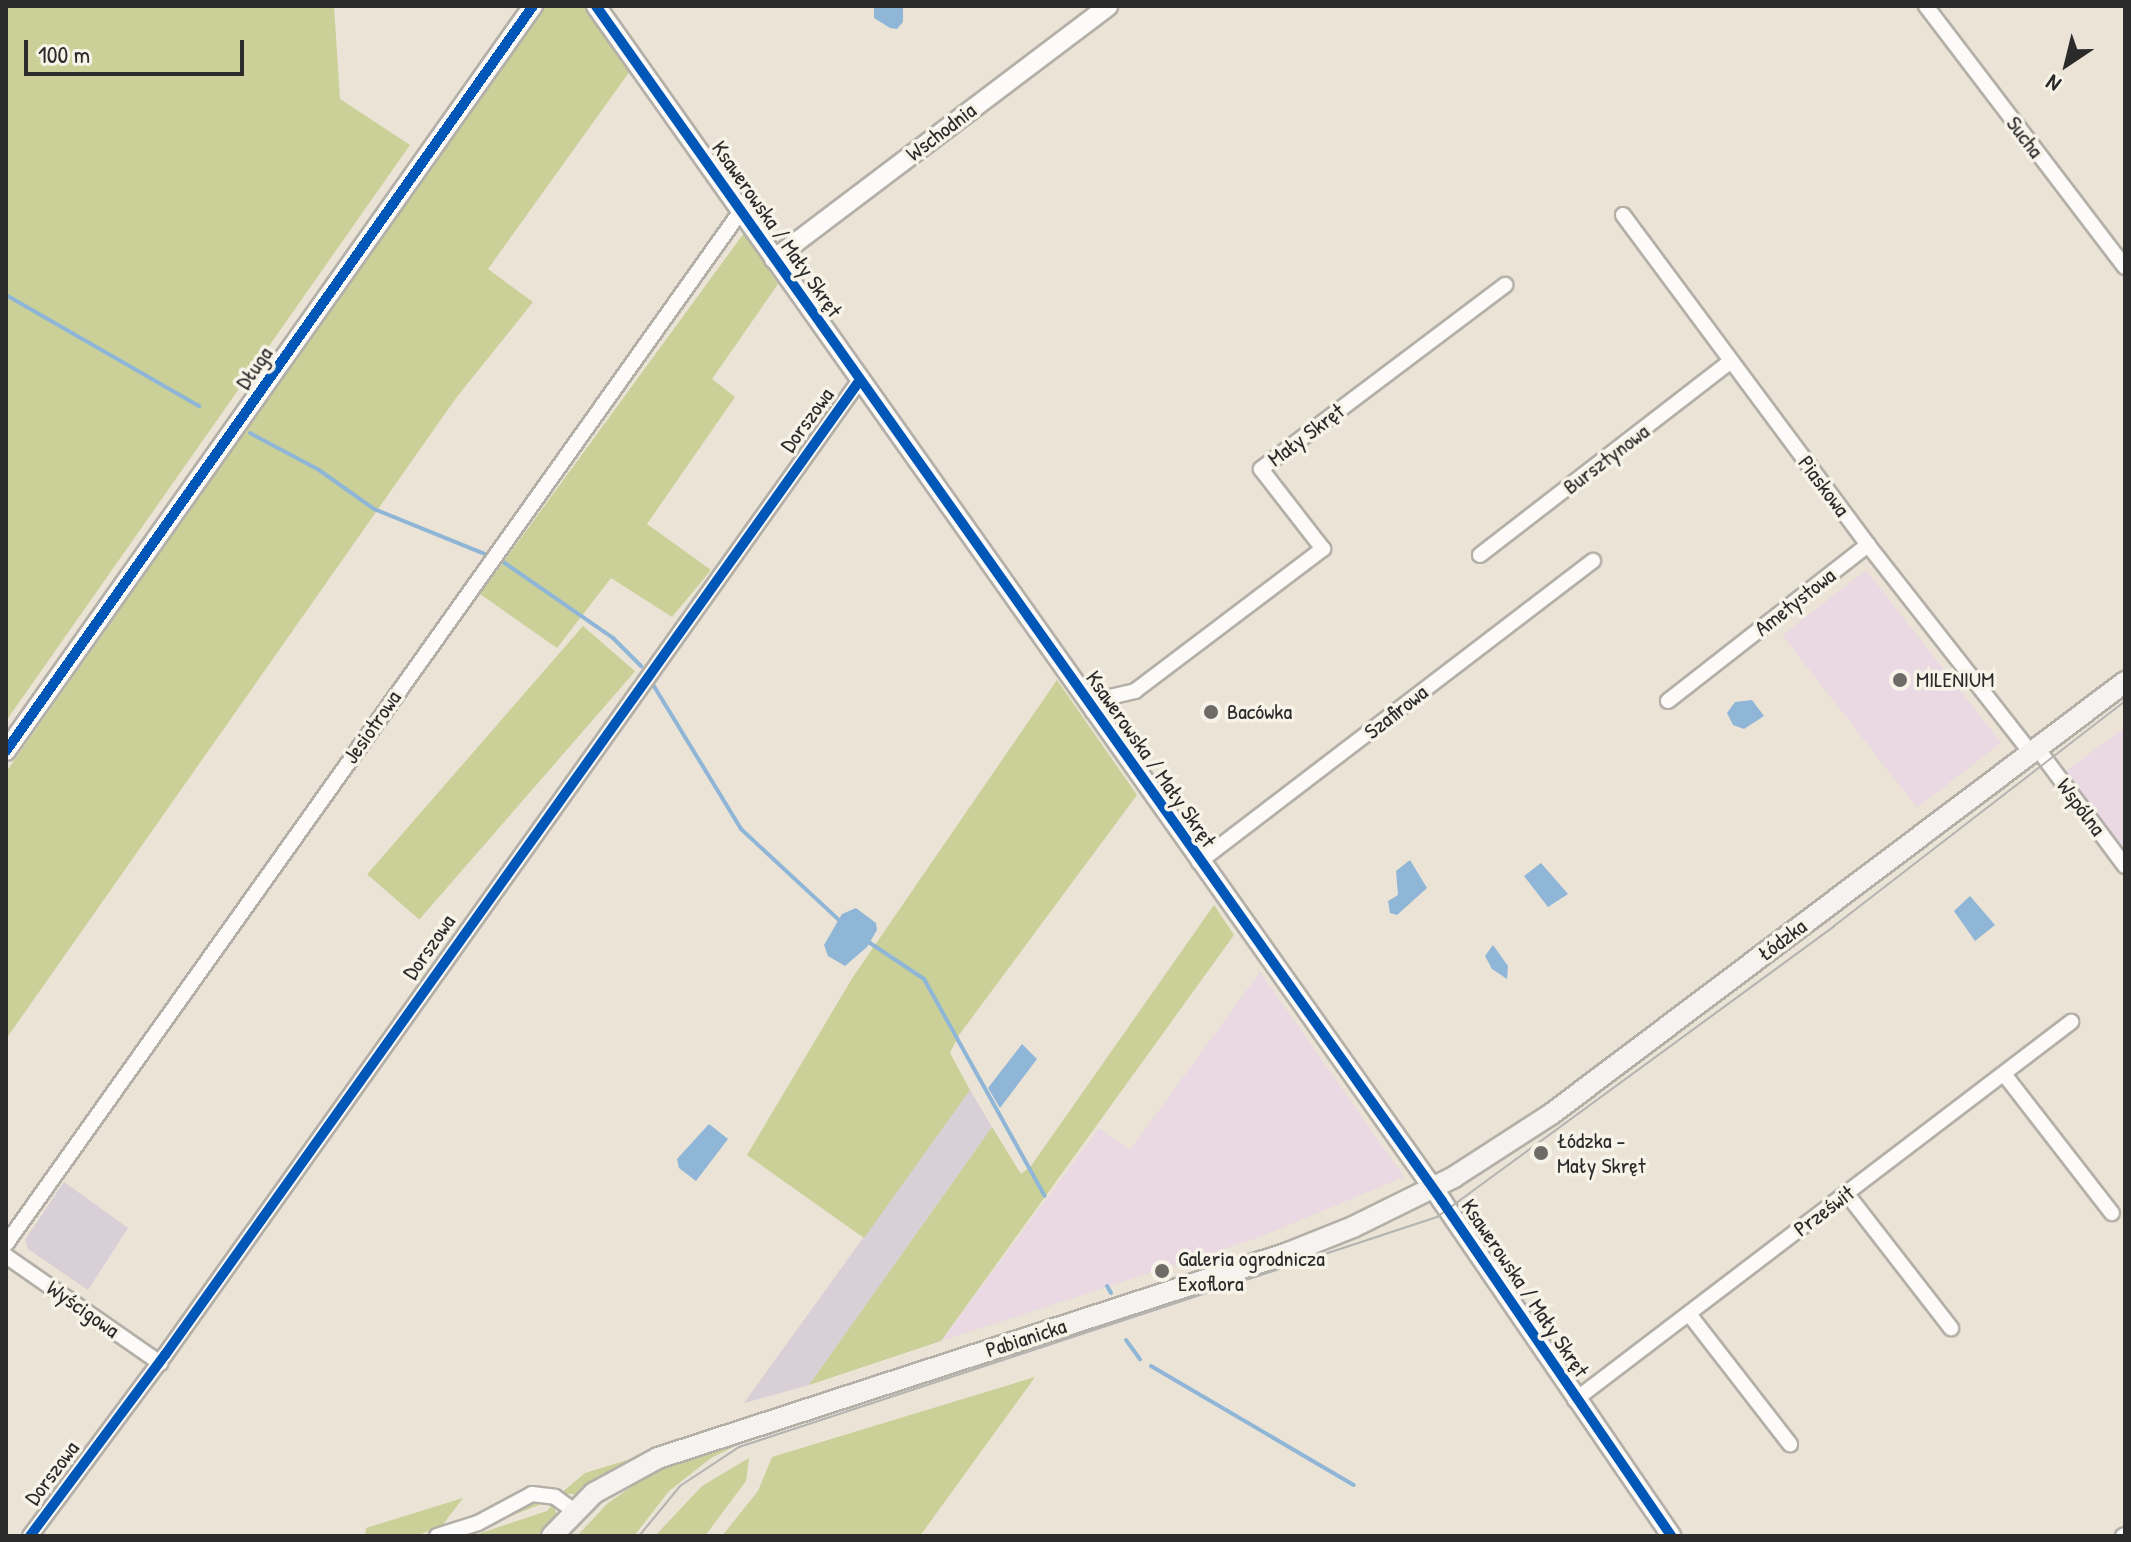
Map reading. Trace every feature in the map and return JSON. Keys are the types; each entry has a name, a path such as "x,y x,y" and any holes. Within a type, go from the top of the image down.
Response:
{"main road":[{"name":"Łódzka","path":"1432,1189 1550,1115 2125,682"},
{"name":"Pabianicka","path":"552,1536 574,1511 618,1480 676,1451 1288,1253 1432,1189"},
{"name":"Pabianicka","path":"569,1536 618,1480"}],"street":[{"name":"Długa","path":"6,751 533,6"},
{"name":"Ksawerowska / Mały Skręt","path":"596,6 1432,1189 1671,1536"},
{"name":"Wschodnia","path":"774,259 1108,6"},
{"name":"Sucha","path":"1926,6 2125,267"},
{"name":"Jesiotrowa","path":"6,1244 741,211"},
{"name":"Piaskowa","path":"1623,215 1868,545 2034,750"},
{"name":"Mały Skręt","path":"1093,712 1114,696 1135,691 1323,549 1261,469 1505,285"},
{"name":"Bursztynowa","path":"1480,555 1731,361"},
{"name":"Dorszowa","path":"30,1536 160,1363 860,380"},
{"name":"Ametystowa","path":"1668,701 1868,545"},
{"name":"Szafirowa","path":"1199,862 1593,561"},
{"name":"Wspólna","path":"2034,750 2125,866"},
{"name":"Prześwit","path":"1575,1400 2071,1022"},
{"path":"2004,1074 2112,1213"},
{"path":"1847,1194 1951,1328"},
{"name":"Wyścigowa","path":"6,1256 160,1363"},
{"path":"1689,1314 1790,1444"},
{"path":"437,1536 484,1520 532,1494 555,1497 574,1511"}],"shaded area":[{"path":"1866,570 2001,743 1917,808 1782,635"},
{"path":"2125,727 2125,856 2062,774"},
{"path":"1260,972 1404,1177 1260,1237 941,1341 1099,1128 1130,1150"},
{"path":"970,1090 992,1127 809,1385 744,1403"},
{"path":"64,1182 128,1228 88,1290 28,1249 25,1240"}],"green space":[{"path":"6,6 334,6 340,99 410,145 6,721"},
{"path":"545,6 585,6 630,71 488,269 533,302 456,398 6,1039 6,772"},
{"path":"744,233 778,284 712,379 735,397 647,524 711,570 672,617 611,578 557,648 480,594"},
{"path":"583,626 635,671 419,920 367,874"},
{"path":"1057,680 1137,795 959,1035 950,1053 970,1090 864,1238 747,1155 853,977"},
{"path":"1214,905 1234,935 941,1341 809,1385 992,1127 1021,1174 1031,1166"},
{"path":"1035,1377 920,1536 722,1536 758,1491 772,1457"},
{"path":"736,1441 741,1443 711,1458 669,1491 634,1536 577,1536 608,1503 653,1472"},
{"path":"637,1457 579,1495 561,1493 585,1473"},
{"path":"749,1458 746,1481 705,1536 655,1536 702,1486"},
{"path":"463,1498 441,1527 415,1536 365,1536 366,1528"},
{"path":"532,1500 549,1501 486,1526"},
{"path":"553,1504 558,1518 545,1536 472,1536 547,1511"}],"water":[{"path":"874,6 903,8 903,22 897,29 890,28 874,18"},
{"path":"1752,700 1764,716 1744,729 1733,725 1727,713 1735,702"},
{"path":"1410,860 1427,888 1397,915 1390,913 1388,901 1398,895 1396,871"},
{"path":"1541,863 1568,894 1548,907 1524,876"},
{"path":"1970,896 1995,925 1975,941 1954,911"},
{"path":"856,908 876,923 877,930 867,947 845,966 828,956 824,945 842,914"},
{"path":"1493,945 1508,966 1507,979 1492,969 1485,956"},
{"path":"1022,1044 1037,1059 1000,1108 988,1088"},
{"path":"709,1124 728,1139 696,1181 679,1168 677,1159"}],"waterway":[{"path":"6,295 199,406"},
{"path":"250,433 319,470 374,509 485,554"},
{"path":"499,559 613,638 641,666"},
{"path":"652,683 741,829 840,921"},
{"path":"867,941 924,979 1045,1196"},
{"path":"1107,1286 1111,1293"},
{"path":"1126,1340 1140,1359"},
{"path":"1151,1366 1354,1485"}],"tram line":[{"path":"639,1536 680,1486 739,1447 1437,1217 1834,926 2125,701"}],"cycle path":[{"path":"6,751 533,6"},
{"path":"596,6 1442,1201 1671,1536"},
{"path":"30,1536 165,1355 860,380"}],"place":[{"name":"MILENIUM","path":"1900,680"},
{"name":"Bacówka","path":"1211,712"},
{"name":"Łódzka - Mały Skręt","path":"1541,1153"},
{"name":"Galeria ogrodnicza Exoflora","path":"1162,1271"}]}
